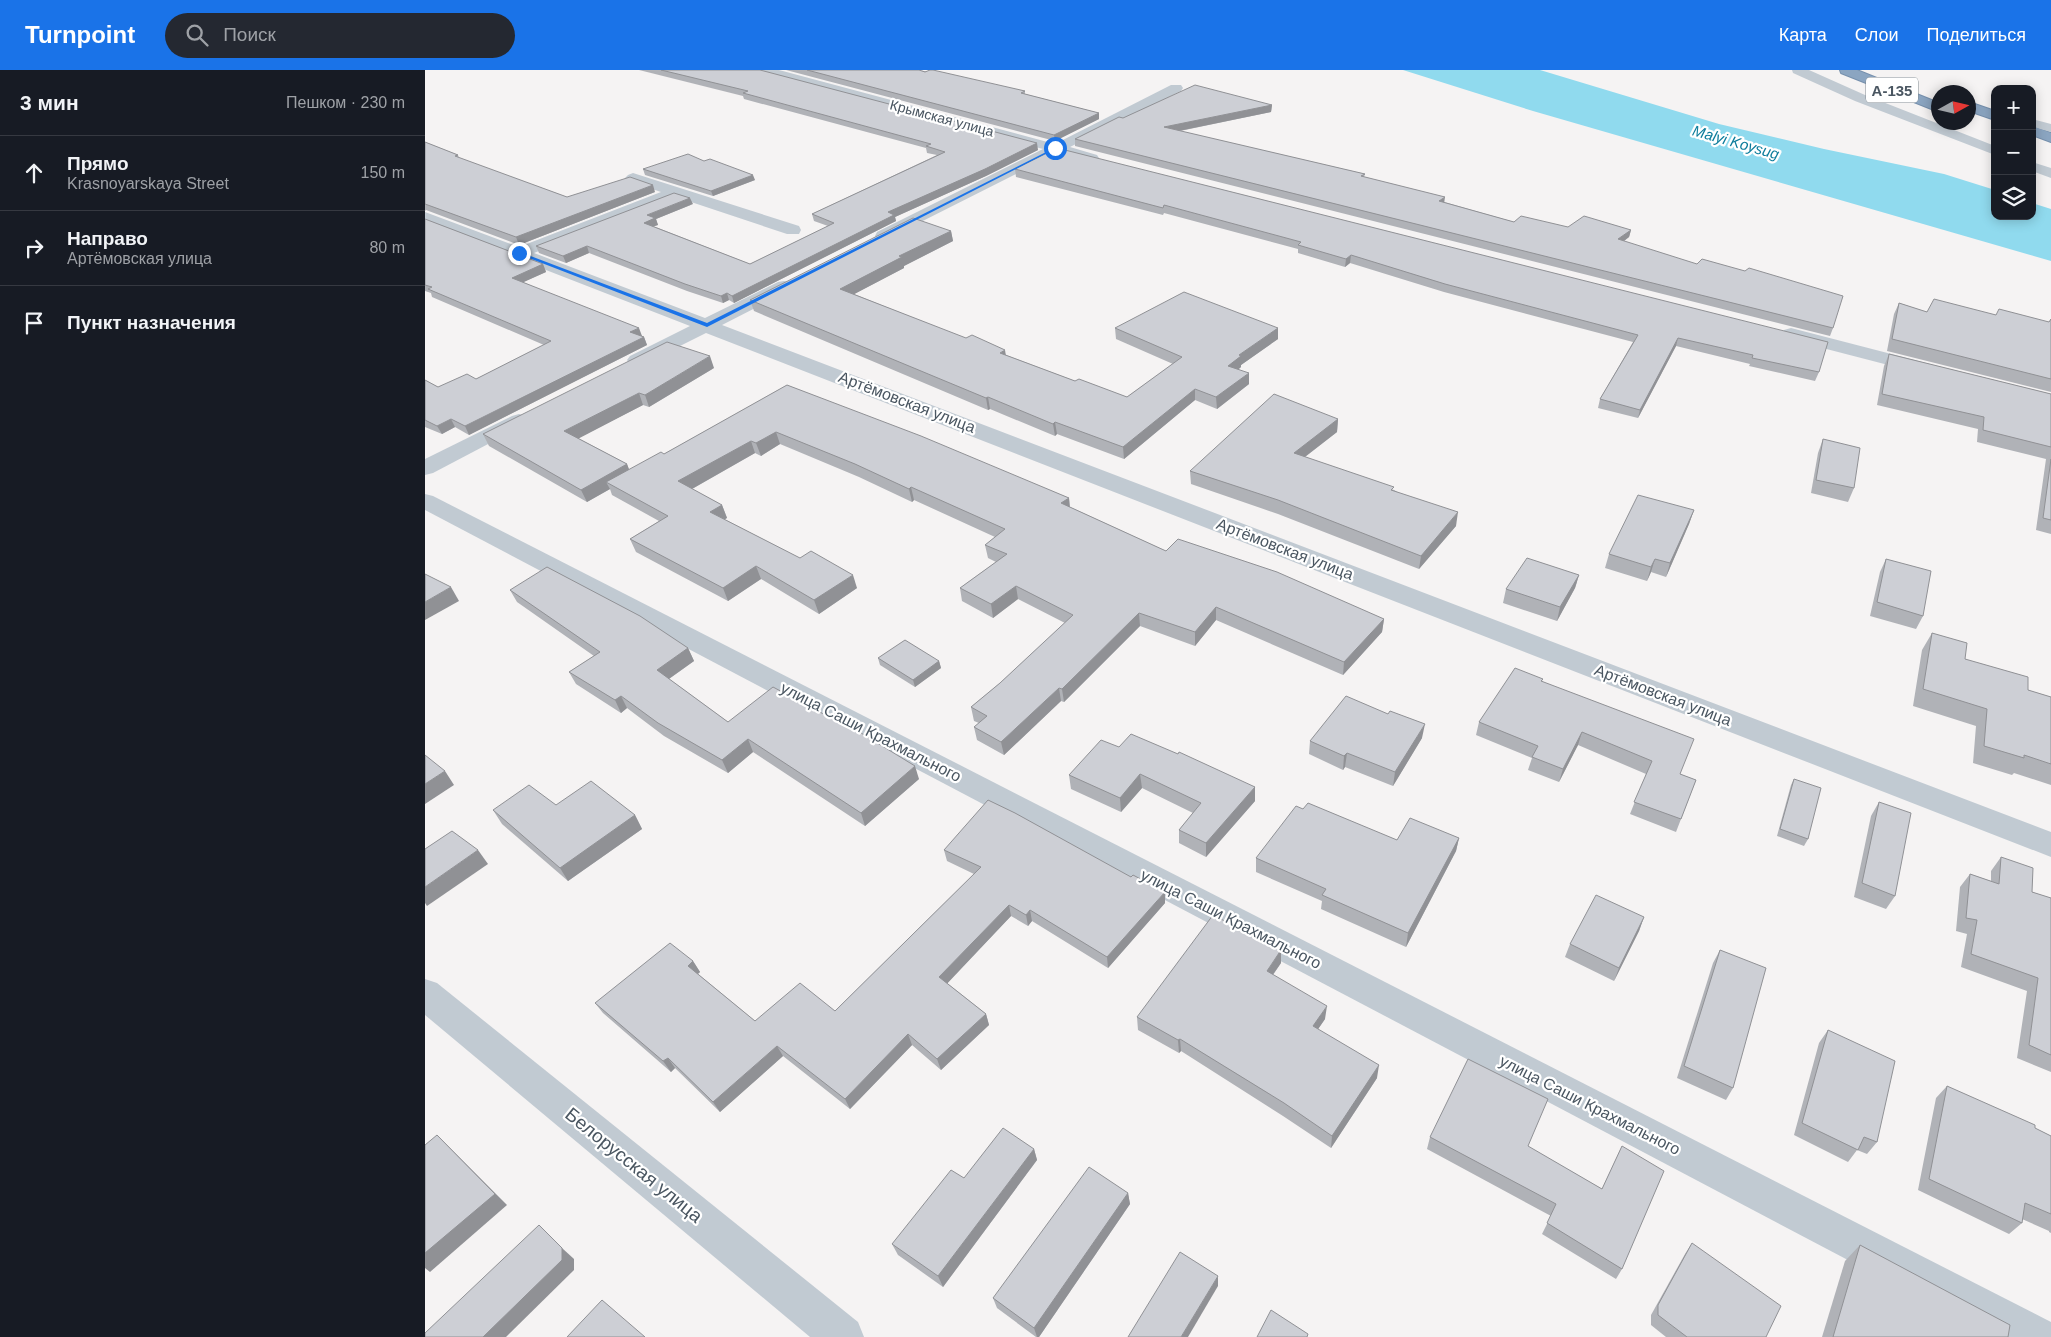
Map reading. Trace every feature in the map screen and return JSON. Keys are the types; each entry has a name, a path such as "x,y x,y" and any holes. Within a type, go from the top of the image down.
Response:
{"highway":[{"name":"А-135","path":"1846,70 1931,105"},
{"name":"А-135","path":"1880,70 1931,91"},
{"path":"1976,109 1991,115"},
{"path":"1976,123 1991,128"},
{"path":"2036,132 2051,138"},
{"path":"2036,145 2051,151"}],"street":[{"name":"Крымская улица","path":"764,70 1104,161"},
{"path":"1798,70 1860,98 1991,149"},
{"path":"864,246 1176,88"},
{"path":"2036,124 2051,128"},
{"path":"2036,167 2051,173"},
{"path":"633,178 793,230"},
{"path":"519,253 676,192"},
{"name":"Артёмовская улица","path":"425,217 2051,845"},
{"path":"619,370 803,276"},
{"path":"1771,329 1935,370"},
{"path":"425,468 531,414"},
{"name":"улица Саши Крахмального","path":"425,501 2037,1337"},
{"name":"Белорусская улица","path":"425,994 843,1337"}],"water":[{"name":"Malyi Koysug","path":"1403,70 1540,70 1719,124 1824,149 1944,174 1991,189 1991,220 2036,220 2036,204 2051,209 2051,261 1533,111"}],"building":[{"path":"661,70 760,70 1037,143 985,169 888,212 894,215 732,296 727,293 721,296 685,284 587,246 563,256 536,246 674,193 690,198 647,215 655,218 644,223 750,264 834,223 812,214 945,152 926,146 931,144 743,93 748,91"},
{"path":"807,70 919,70 925,72 933,70 1025,91 1021,93 1099,113 1054,135"},
{"path":"1195,85 1272,105 1164,127 1365,174 1361,176 1445,197 1439,201 1514,222 1521,216 1568,227 1584,216 1631,230 1618,239 1697,264 1702,259 1745,271 1749,268 1843,296 1833,328 1075,139 1119,117 1123,118"},
{"path":"425,142 458,155 455,156 567,197 630,177 653,185 516,237 425,204"},
{"path":"1057,148 1828,342 1819,372 1752,358 1753,355 1678,338 1640,410 1600,399 1638,335 1445,284 1351,255 1346,259 1298,245 1301,242 1164,205 1163,208 1015,169"},
{"path":"688,154 704,161 710,159 753,175 711,191 643,169"},
{"path":"913,218 951,231 899,256 902,257 840,289 966,338 972,335 1005,350 1000,353 1075,381 1079,379 1127,397 1182,357 1115,328 1184,292 1278,328 1239,355 1241,356 1228,366 1249,373 1216,397 1195,389 1123,447 1055,422 1053,424 988,397 986,398 750,300"},
{"path":"425,219 543,264 512,278 639,328 630,332 644,337 465,426 451,419 437,426 425,420 425,380 438,387 467,374 476,379 551,341 428,289 432,287 425,285"},
{"path":"1934,299 1996,315 1999,309 2049,322 2051,319 2051,379 1892,339 1899,303 1927,312"},
{"path":"667,342 710,356 645,395 639,393 564,431 627,464 581,490 483,434"},
{"path":"1889,354 2051,394 2051,447 1983,430 1984,417 1882,394"},
{"path":"787,385 921,436 1069,498 1061,503 1166,551 1178,539 1277,572 1384,619 1344,662 1216,607 1195,632 1139,613 1062,689 1059,688 1001,742 974,727 987,716 971,707 1000,683 1073,615 1016,586 991,604 960,588 1007,554 985,545 1005,529 911,487 909,489 855,464 776,432 756,443 751,441 678,481 722,505 710,512 800,558 811,551 853,575 814,600 756,566 723,588 630,539 668,516 606,482 661,452 664,454"},
{"path":"1274,394 1338,419 1294,453 1394,487 1391,490 1458,512 1421,556 1278,500 1190,471"},
{"path":"1823,439 1860,448 1854,488 1816,480"},
{"path":"2051,459 2051,520 2043,518"},
{"path":"1638,495 1694,510 1670,563 1655,559 1651,567 1609,554"},
{"path":"1527,558 1579,575 1560,607 1506,589"},
{"path":"1886,559 1931,571 1923,616 1877,602"},
{"path":"547,567 640,616 688,648 657,670 728,722 773,687 831,718 833,716 915,766 861,813 748,739 722,760 658,723 621,696 615,700 569,672 600,652 510,590"},
{"path":"425,574 451,587 425,602"},
{"path":"1932,633 1967,643 1965,659 2028,677 2028,690 2051,697 2051,764 2024,755 2024,758 1984,746 1987,709 1923,689"},
{"path":"905,640 939,661 913,680 878,658"},
{"path":"1515,668 1543,679 1541,681 1694,739 1680,774 1696,780 1681,819 1634,802 1652,761 1582,732 1563,769 1532,757 1538,746 1479,722"},
{"path":"1346,696 1388,714 1390,711 1425,724 1395,772 1347,753 1344,756 1310,741"},
{"path":"1131,734 1178,754 1179,752 1255,787 1206,843 1179,830 1201,803 1140,774 1120,798 1069,775 1101,740 1119,747"},
{"path":"425,755 445,771 425,784"},
{"path":"1794,779 1821,788 1808,839 1780,829"},
{"path":"591,781 635,815 560,868 493,810 529,785 556,805"},
{"path":"988,800 1131,877 1133,875 1165,892 1107,957 1030,910 1026,915 1009,905 939,977 986,1014 937,1059 908,1034 845,1099 777,1046 713,1102 668,1058 663,1061 595,1003 670,943 693,961 688,966 755,1021 800,983 835,1011 981,867 944,850"},
{"path":"1879,802 1911,813 1895,896 1862,883"},
{"path":"1308,803 1397,840 1410,818 1459,838 1408,933 1322,895 1326,889 1256,858 1296,806 1303,809"},
{"path":"452,831 478,850 425,887 425,849"},
{"path":"2001,857 2033,868 2032,892 2051,898 2051,1055 2029,1045 2038,978 1971,954 1977,920 1966,918 1970,874 1999,884"},
{"path":"1596,895 1644,917 1619,968 1570,944"},
{"path":"1213,915 1281,950 1267,971 1327,1006 1313,1026 1379,1065 1332,1136 1284,1103 1180,1039 1178,1040 1137,1017"},
{"path":"1720,950 1766,968 1733,1088 1684,1066"},
{"path":"1828,1030 1895,1061 1877,1142 1864,1137 1858,1150 1802,1123"},
{"path":"1468,1059 1548,1099 1528,1146 1602,1189 1622,1146 1664,1171 1622,1269 1547,1223 1556,1204 1430,1137"},
{"path":"1947,1086 2035,1125 2035,1128 2051,1136 2051,1214 2025,1203 2022,1223 1929,1179"},
{"path":"1003,1128 1034,1149 938,1276 892,1244 951,1170 964,1178"},
{"path":"437,1135 495,1194 425,1253 425,1145"},
{"path":"1089,1167 1128,1193 1034,1328 993,1298"},
{"path":"539,1225 562,1248 562,1260 483,1337 425,1337 425,1333"},
{"path":"1692,1243 1781,1306 1766,1337 1687,1337 1658,1315 1658,1305"},
{"path":"1860,1245 2010,1325 2008,1337 1833,1337"},
{"path":"1180,1252 1218,1276 1181,1337 1128,1337"},
{"path":"602,1300 645,1337 567,1337"},
{"path":"1271,1310 1308,1334 1307,1337 1257,1337"}],"route":[{"path":"519,253 707,325 1055,148"}]}
